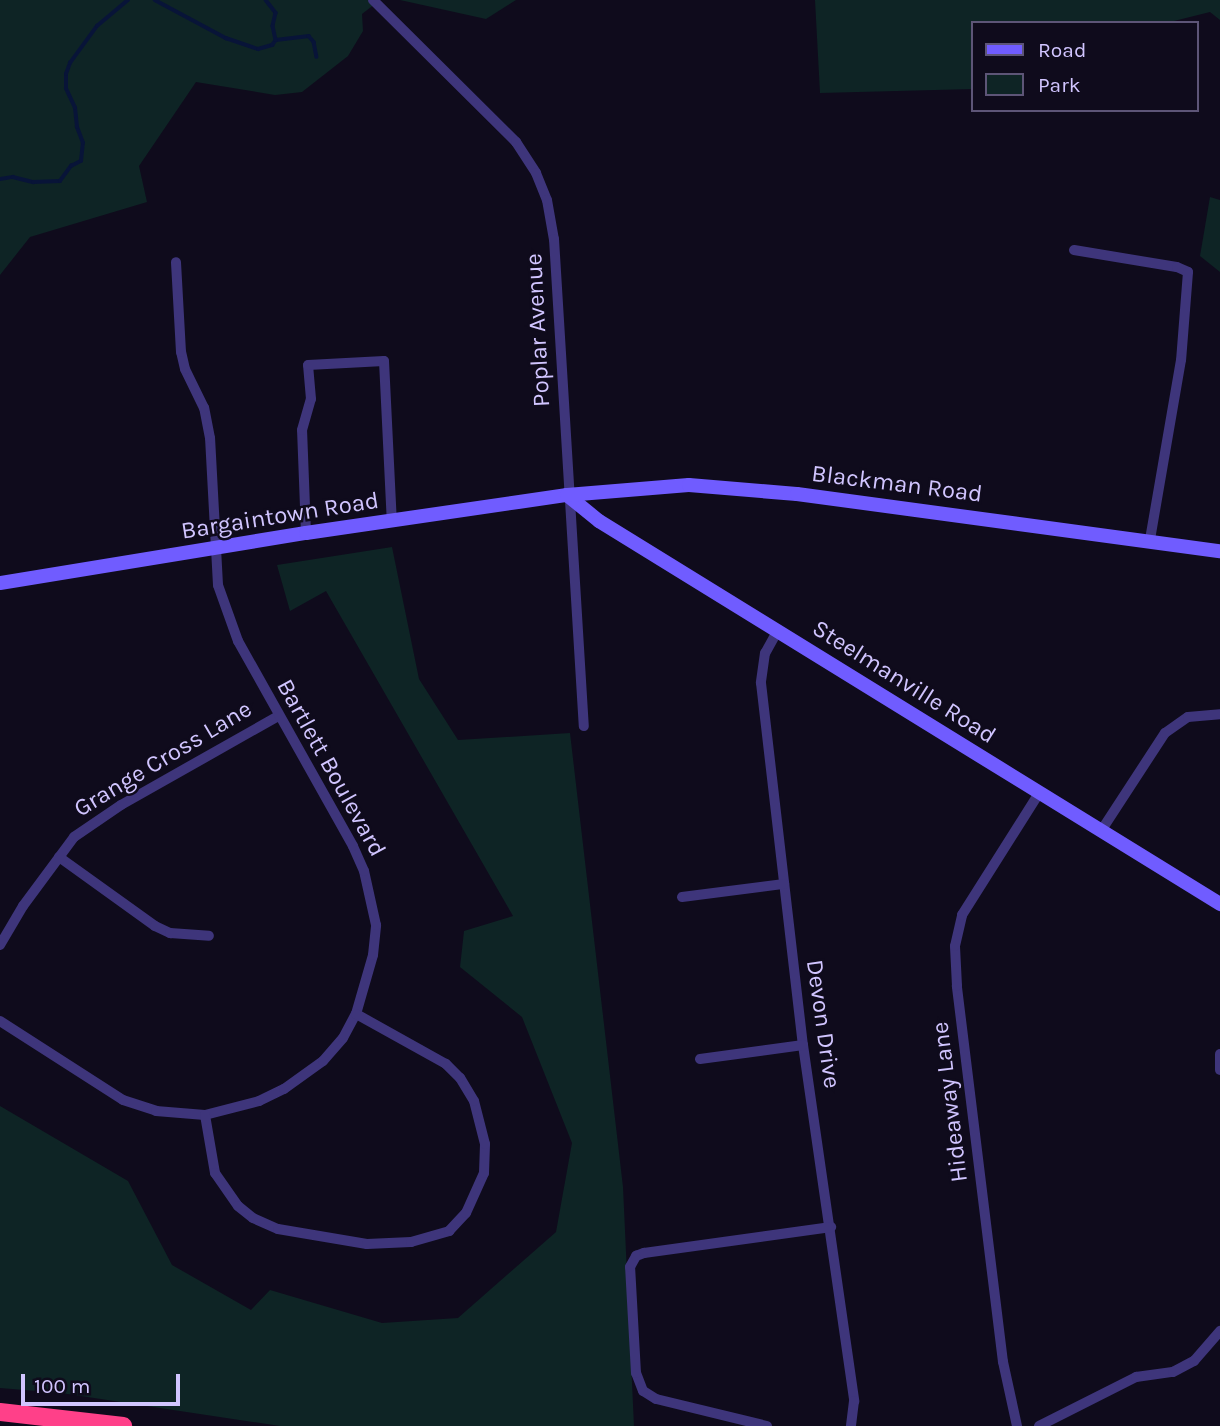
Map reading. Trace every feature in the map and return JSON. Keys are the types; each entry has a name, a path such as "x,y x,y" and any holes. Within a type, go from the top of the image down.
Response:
{"highway":[{"path":"0,1412 122,1426"}],"main road":[{"name":"Blackman Road","path":"567,495 665,486 727,486 1220,551"},
{"name":"Bargaintown Road","path":"0,583 306,533 567,495"},
{"name":"Steelmanville Road","path":"567,495 599,521 1220,904"}],"street":[{"name":"Poplar Avenue","path":"373,0 516,142 544,191 554,239 567,495 584,726"},
{"path":"1074,250 1177,267 1188,272 1181,360 1150,540"},
{"name":"Bartlett Boulevard","path":"0,1021 124,1100 156,1111 205,1115 259,1101 302,1078 336,1045 356,1014 373,955 376,925 372,898 353,846 238,641 218,585 210,438 204,408 183,361 176,262"},
{"path":"306,533 302,430 311,399 308,365 384,361 391,522"},
{"name":"Devon Drive","path":"778,631 765,653 761,683 803,1045 854,1402 851,1426"},
{"path":"1101,831 1165,733 1188,718 1220,714"},
{"name":"Grange Cross Lane","path":"0,945 74,837 93,822 278,716"},
{"name":"Hideaway Lane","path":"1017,1426 1003,1362 957,986 955,946 962,915 1039,793"},
{"path":"59,857 156,926 170,933 209,936"},
{"path":"682,897 784,884"},
{"path":"205,1115 215,1173 238,1206 253,1218 278,1229 367,1244 411,1242 449,1231 466,1213 484,1173 485,1144 474,1101 460,1078 446,1064 356,1014"},
{"path":"700,1059 803,1045"},
{"path":"1220,1054 1220,1070"},
{"path":"767,1426 656,1399 640,1387 636,1373 628,1274 636,1256 650,1251 831,1227"},
{"path":"1039,1426 1136,1377 1173,1371 1194,1361 1220,1331"}],"green space":[{"path":"0,0 380,0 362,14 363,31 348,56 302,92 275,95 196,82 139,166 147,202 30,237 0,275"},
{"path":"400,0 516,0 486,19"},
{"path":"815,0 1220,0 1220,20 1210,12 1174,21 972,21 972,89 820,93"},
{"path":"1210,197 1220,200 1220,272 1200,256"},
{"path":"392,547 419,679 458,740 570,733 623,1187 634,1426 280,1426 61,1393 0,1388 0,1106 128,1181 172,1265 251,1310 270,1290 382,1323 458,1318 556,1232 572,1143 522,1017 460,967 464,931 513,916 326,591 290,611 277,565"}],"waterway":[{"path":"0,179 13,177 33,182 60,181 71,166 81,161 83,143 77,127 75,108 66,89 66,74 70,63 97,26 128,0"},
{"path":"155,0 226,38 258,49 272,45 276,40 309,36 314,42 317,57"},
{"path":"266,0 276,13 273,26 276,40"}]}
